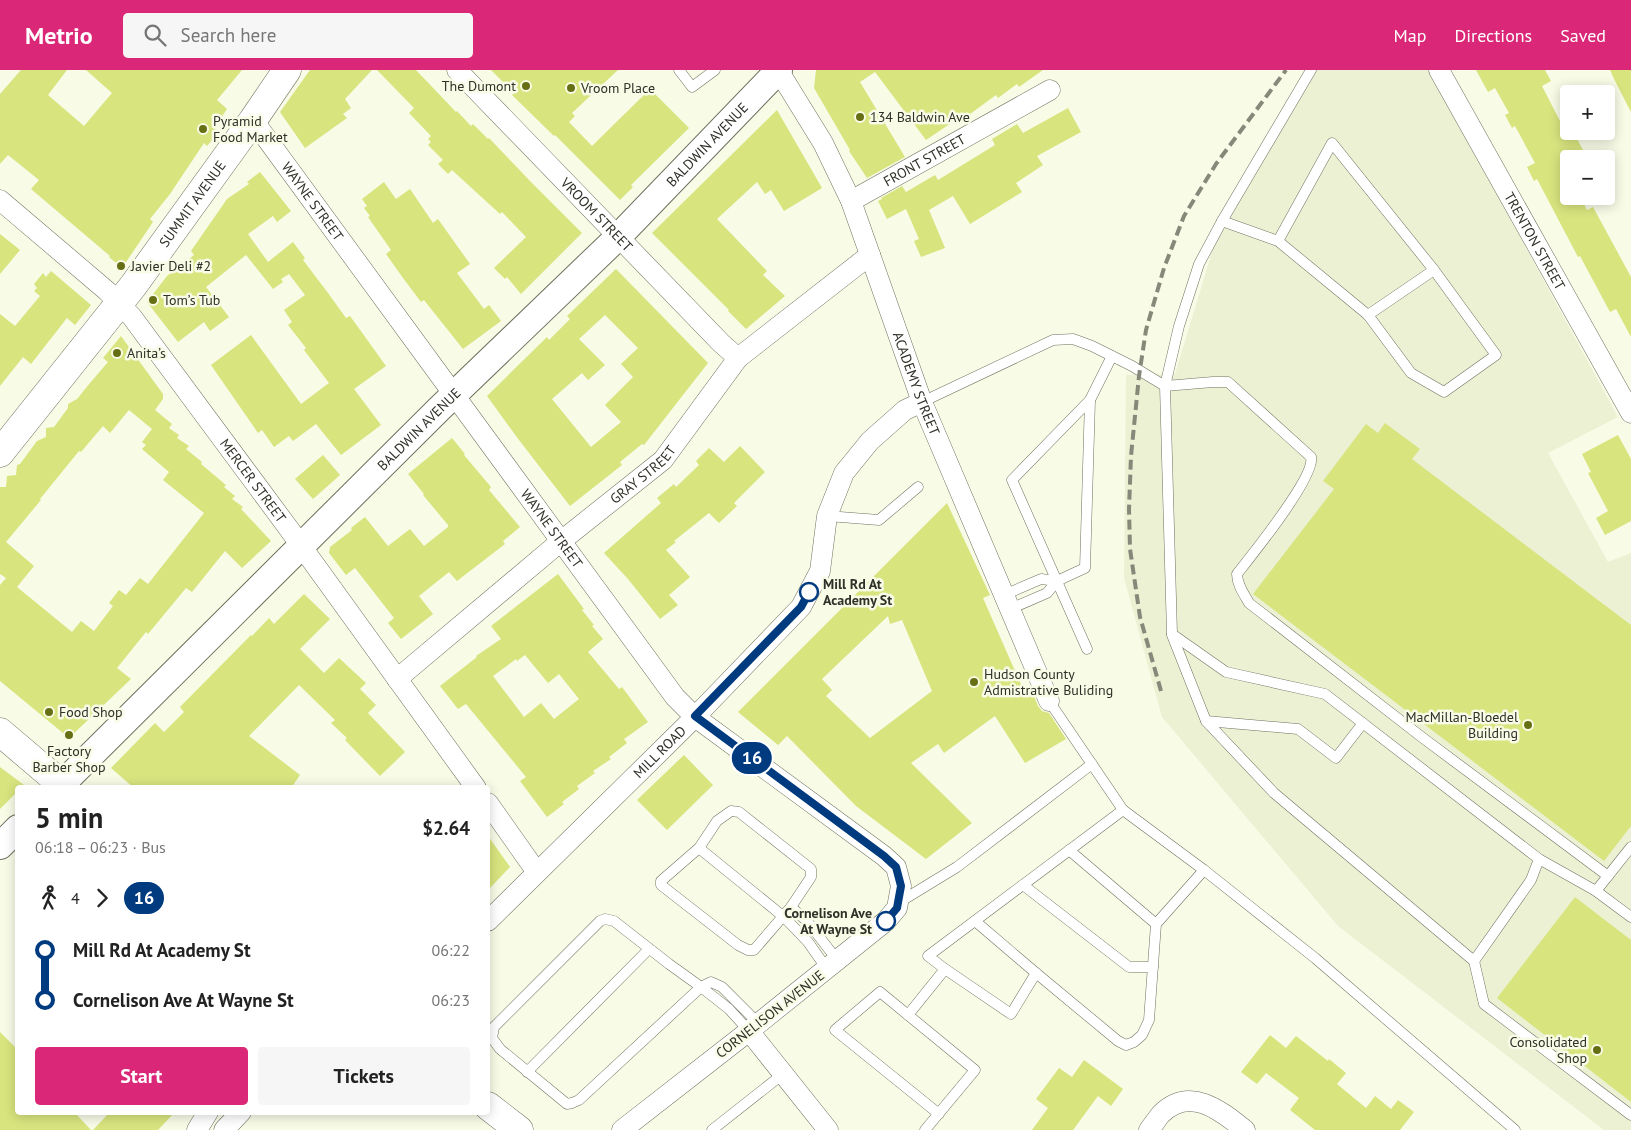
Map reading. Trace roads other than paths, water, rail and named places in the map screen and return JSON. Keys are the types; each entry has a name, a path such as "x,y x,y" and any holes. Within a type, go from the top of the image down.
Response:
{"main road":[{"name":"SUMMIT AVENUE","path":"0,453 120,303 287,70"},
{"path":"0,732 61,785"},
{"path":"490,1108 519,1130"}],"street":[{"name":"VROOM STREET","path":"457,70 738,358"},
{"name":"BALDWIN AVENUE","path":"63,785 454,395 619,236 779,70"},
{"name":"ACADEMY STREET","path":"779,70 823,143 850,201 922,402 1049,701"},
{"name":"TRENTON STREET","path":"1440,70 1629,406"},
{"name":"FRONT STREET","path":"850,201 1050,90"},
{"name":"WAYNE STREET","path":"253,120 675,697 695,716 884,856 896,867 899,894"},
{"name":"MERCER STREET","path":"0,200 107,291 132,317 302,546 474,785"},
{"name":"GRAY STREET","path":"397,679 560,542 663,460 738,358 870,255"},
{"name":"MILL ROAD","path":"490,918 695,716 801,607 820,571 827,516 844,473 870,441 905,410 922,402"},
{"path":"490,806 536,871"},
{"path":"0,846 15,831"},
{"name":"CORNELISON AVENUE","path":"622,1130 754,1028 886,921 897,908 899,894"},
{"path":"754,1028 784,1074 828,1130"},
{"path":"1149,1130 1168,1109 1176,1104 1187,1101 1208,1105 1220,1110 1245,1130"},
{"path":"197,1130 206,1115"},
{"path":"224,1130 238,1115"}],"lane":[{"path":"679,70 692,87 715,70"},
{"path":"1311,70 1222,220 1199,264 1179,326 1165,386 1172,634 1206,721 1274,794 1474,961 1484,1004 1631,1115"},
{"path":"1222,220 1278,242 1368,315 1411,373 1444,392 1496,355 1434,270 1332,143 1278,242"},
{"path":"1368,315 1434,270"},
{"path":"922,402 1053,340 1073,338 1112,356 1165,386 1228,382 1311,457 1312,461 1306,476 1272,531 1237,574 1237,580 1249,603 1438,750 1608,876"},
{"path":"1087,649 1012,480 1090,400 1112,356"},
{"path":"1007,602 1047,593 1057,581 1085,568 1090,400"},
{"path":"827,516 880,520 918,487"},
{"path":"1007,602 1042,579 1057,581"},
{"path":"1172,634 1226,672 1325,694 1540,859 1596,891 1631,917"},
{"path":"1049,701 1123,810 1204,870 1315,958 1515,1130"},
{"path":"1206,721 1298,729 1336,758 1363,723"},
{"path":"899,894 957,867 1092,764"},
{"path":"732,810 739,812 811,869 811,877 791,907 754,950 748,950 738,945 661,886 661,881 699,848 717,821 732,810"},
{"path":"1036,973 1011,1014 945,970 928,956 1123,810"},
{"path":"1596,891 1631,847"},
{"path":"699,848 784,917 832,965"},
{"path":"1069,850 1156,924"},
{"path":"1474,961 1532,880 1540,859"},
{"path":"975,921 1118,1041 1126,1045 1134,1042 1142,1035 1149,1020 1156,924 1204,870"},
{"path":"1023,885 1129,967 1153,967"},
{"path":"791,907 807,921 832,965"},
{"path":"701,987 579,1100 572,1103 567,1104 527,1072 500,1049 492,1038 494,1027 592,928 605,919 614,921 649,949 701,987 754,1028"},
{"path":"527,1072 649,949"},
{"path":"908,1015 945,970"},
{"path":"925,1130 940,1114 975,1070 880,992 836,1030 940,1114"},
{"path":"712,1130 784,1074"}],"railway":[{"path":"1161,691 1140,617 1130,549 1131,456 1139,376 1146,330 1164,268 1184,216 1216,164 1286,70"}],"place":[{"name":"The Dumont","path":"526,86"},
{"name":"Vroom Place","path":"571,88"},
{"name":"134 Baldwin Ave","path":"860,117"},
{"name":"Pyramid Food Market","path":"203,129"},
{"name":"Javier Deli #2","path":"121,266"},
{"name":"Tom’s Tub","path":"153,300"},
{"name":"Anita’s","path":"117,353"},
{"name":"Mill Rd At Academy St","path":"809,592"},
{"name":"Hudson County Admistrative Buliding","path":"974,682"},
{"name":"Food Shop","path":"49,712"},
{"name":"MacMillan-Bloedel Building","path":"1528,725"},
{"name":"Factory Barber Shop","path":"69,735"},
{"name":"Cornelison Ave At Wayne St","path":"886,921"},
{"name":"Consolidated Shop","path":"1597,1050"}]}
